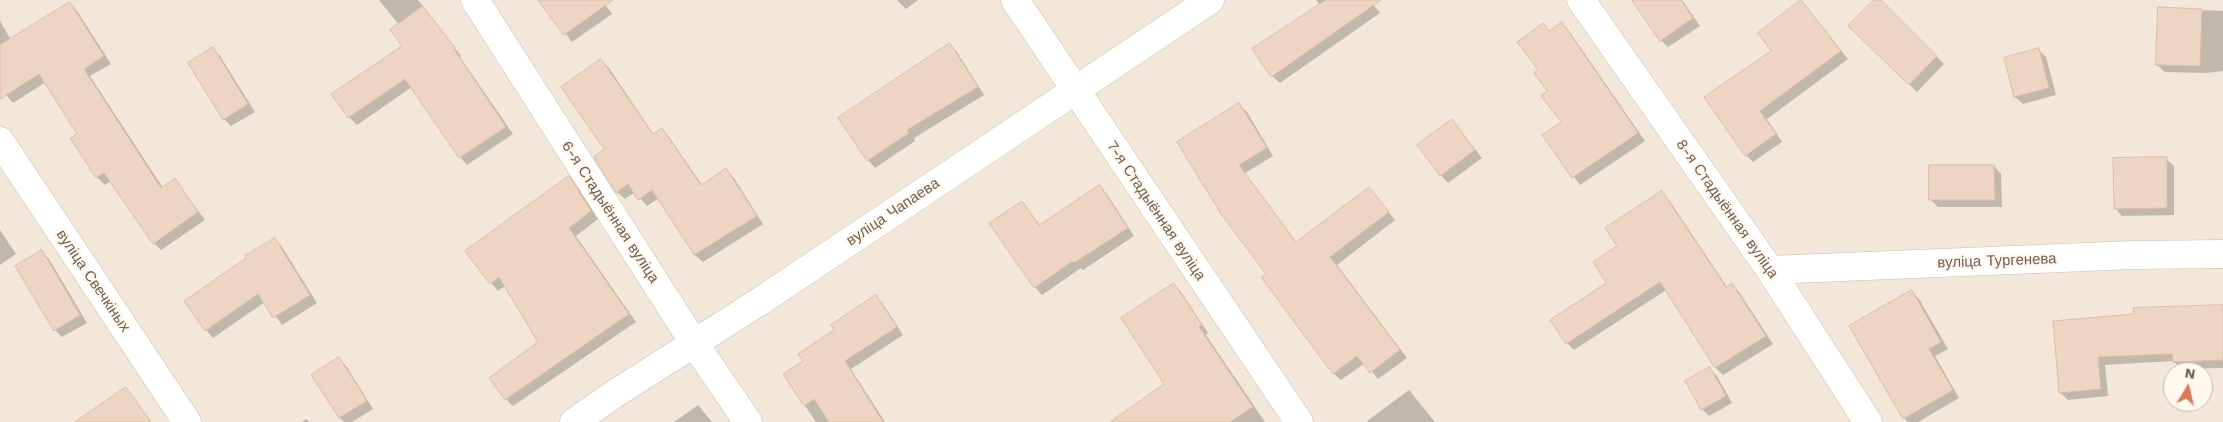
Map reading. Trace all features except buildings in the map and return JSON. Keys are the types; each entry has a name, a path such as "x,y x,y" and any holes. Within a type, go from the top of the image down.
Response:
{"street":[{"name":"6-я Стадыённая вуліца","path":"475,0 694,343 748,422"},
{"name":"7-я Стадыённая вуліца","path":"1015,0 1298,422"},
{"name":"вуліца Чапаева","path":"574,422 762,300 1210,0"},
{"name":"8-я Стадыённая вуліца","path":"1581,0 1770,270 1868,422"},
{"name":"вуліца Свечкіных","path":"0,141 187,422"},
{"name":"вуліца Тургенева","path":"1770,270 2134,255 2223,254"}],"shaded area":[{"path":"0,0 2223,0 2223,422 0,422"}]}
